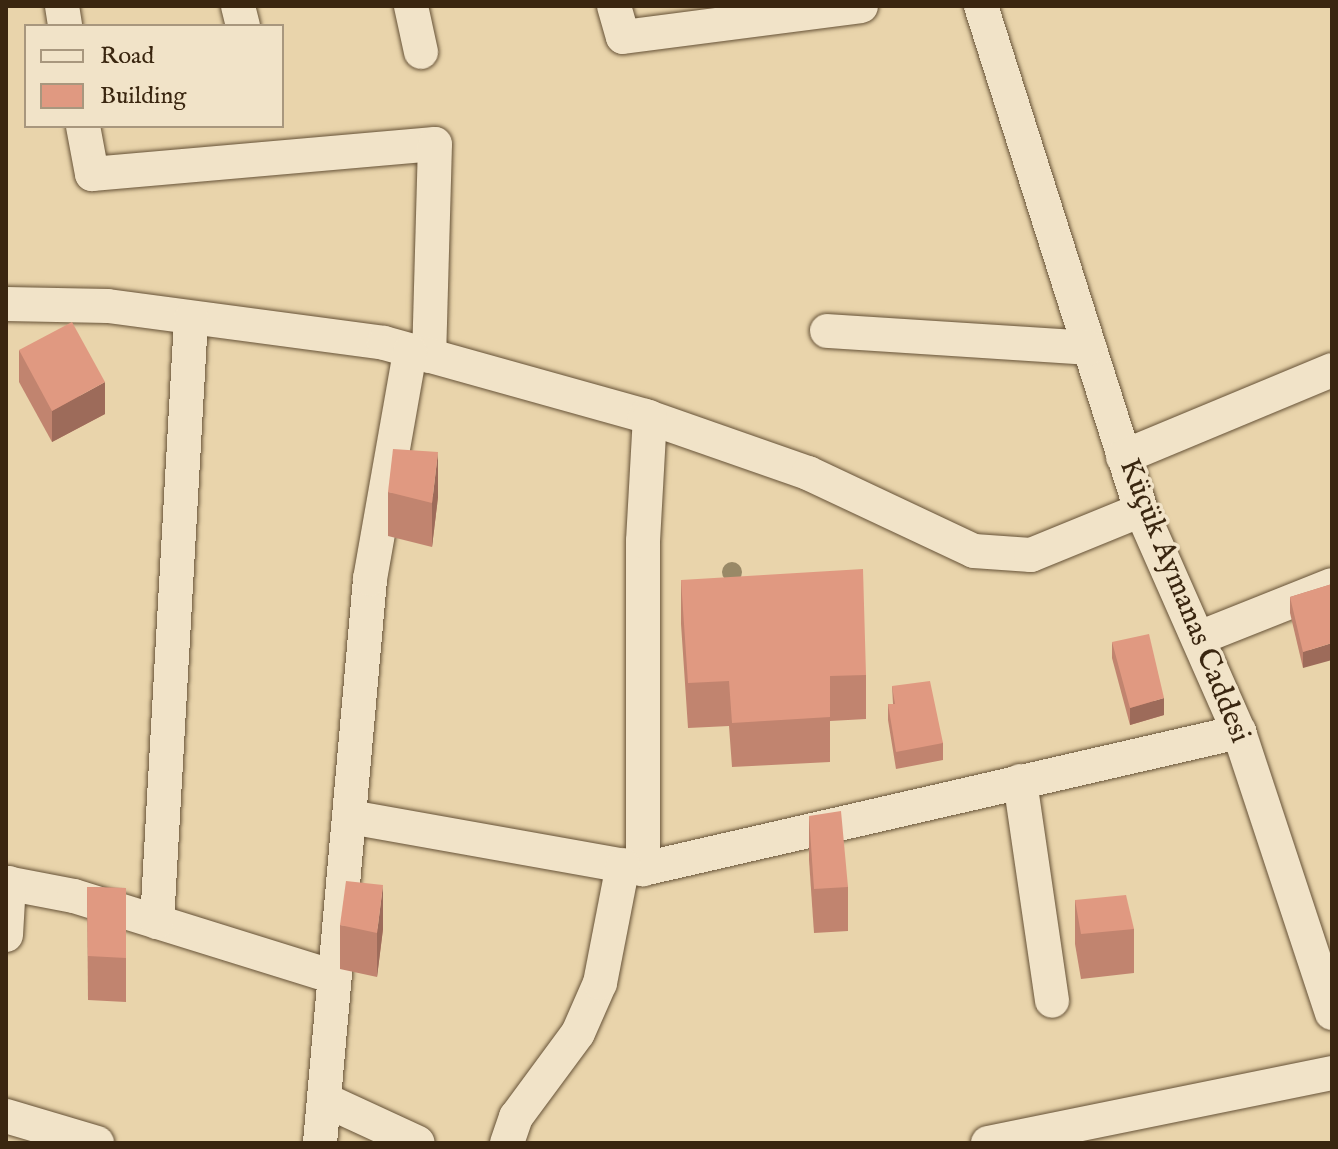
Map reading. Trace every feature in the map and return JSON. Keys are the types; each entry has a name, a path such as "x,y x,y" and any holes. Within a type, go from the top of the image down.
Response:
{"street":[{"path":"411,6 421,52"},
{"path":"614,6 623,37 861,6"},
{"name":"Küçük Aymanas Caddesi","path":"981,6 1141,510 1239,732 1332,1013"},
{"path":"83,128 92,174 435,144 420,353 370,579 320,1143"},
{"path":"6,304 108,306 420,353 650,417 808,473 974,551 1031,555 1141,510"},
{"path":"157,922 191,319"},
{"path":"827,331 1089,348"},
{"path":"1123,457 1332,370"},
{"path":"507,1143 516,1117 578,1033 600,983 633,867 650,417"},
{"path":"1199,638 1332,585"},
{"path":"350,817 633,867 1239,732"},
{"path":"1020,781 1052,1001"},
{"path":"6,935 7,883 157,922 334,977"},
{"path":"988,1143 1332,1073"},
{"path":"325,1100 418,1143"},
{"path":"6,1116 97,1143"}],"building":[{"path":"72,322 105,382 52,411 19,350"},
{"path":"393,449 438,452 432,503 388,492"},
{"path":"863,569 866,675 830,676 830,717 732,723 729,681 688,683 681,580"},
{"path":"1332,584 1332,643 1303,652 1290,597"},
{"path":"1149,634 1164,698 1130,708 1112,642"},
{"path":"930,681 943,743 896,752 888,704 895,704 892,686"},
{"path":"841,811 848,887 814,889 809,816"},
{"path":"346,881 383,885 377,933 340,925"},
{"path":"87,887 126,888 126,958 88,956"},
{"path":"1126,895 1134,929 1081,934 1075,900"}]}
